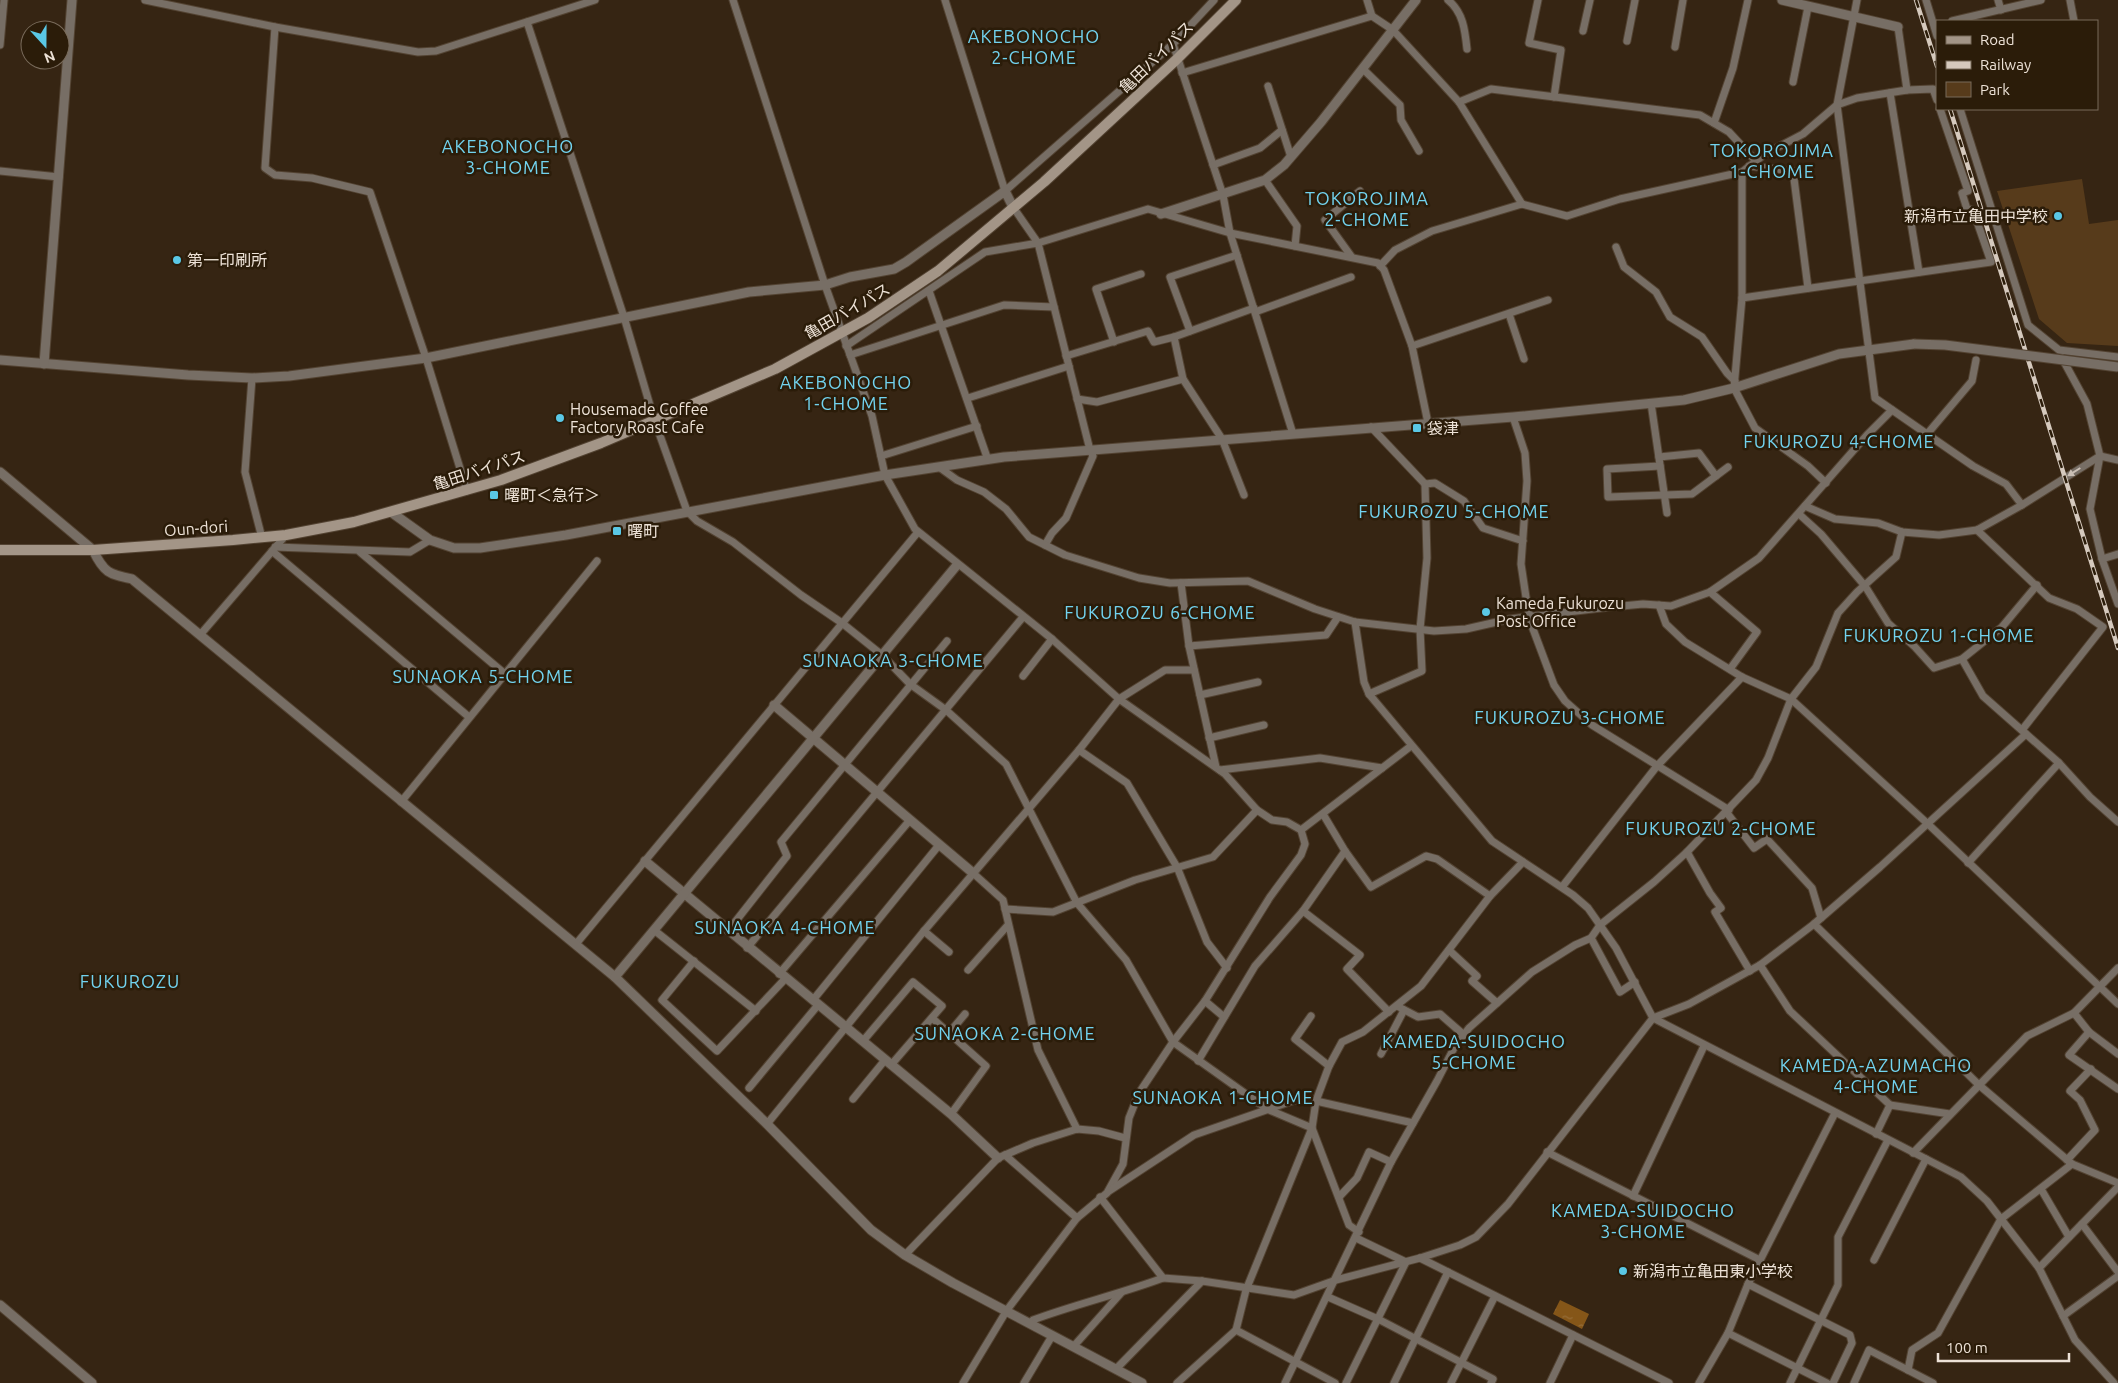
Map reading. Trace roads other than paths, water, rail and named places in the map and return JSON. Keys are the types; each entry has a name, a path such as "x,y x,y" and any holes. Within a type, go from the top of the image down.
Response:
{"main road":[{"name":"亀田バイパス","path":"391,512 467,491 601,442 774,369 842,333 938,271 1044,182 1176,60 1236,0"},
{"name":"Oun-dori","path":"0,550 93,550 262,538 332,528 391,512"}],"street":[{"path":"0,46 4,0"},
{"path":"44,364 72,0"},
{"path":"146,0 275,27 418,52 436,50 595,0"},
{"path":"733,0 825,284 872,416 885,475 918,532 1052,639 1119,699 1218,769 1257,810 1272,820 1287,822 1301,830 1305,844 1301,855 1270,897 1205,1002 1172,1042 1139,1093 1128,1118 1123,1164 1104,1195"},
{"path":"945,0 1005,191 1013,207 1038,244 1090,450 1094,456 1066,518 1052,533 1046,546"},
{"path":"0,360 252,378 289,376 426,358 749,292 825,284 894,268 906,262 1005,191 1173,44 1214,0"},
{"path":"1367,0 1372,16 1392,30 1459,102 1522,204"},
{"path":"1161,214 1265,180 1291,158 1364,69 1416,0"},
{"path":"1448,0 1457,7 1465,30 1467,48"},
{"path":"1538,0 1529,43 1561,50 1554,97"},
{"path":"1583,31 1590,0"},
{"path":"1626,41 1635,0"},
{"path":"1675,47 1683,0"},
{"path":"1714,123 1733,68 1748,0"},
{"path":"1782,0 1898,27 1907,90"},
{"path":"1857,0 1837,105 1875,398 1973,466 2006,484 2022,505"},
{"path":"1926,0 1935,25"},
{"path":"1998,0 2001,10"},
{"path":"1956,20 2041,0"},
{"path":"2070,0 2074,20"},
{"path":"1793,82 1808,7"},
{"path":"1182,73 1372,16"},
{"path":"527,22 624,317 654,419 687,511 698,521 733,542 800,595 842,623 882,655 910,684 946,710 1006,764 1017,783 1027,809 1077,903 1126,960 1172,1042 1267,1109 1312,1128 1349,1225 1358,1235 1406,1262"},
{"path":"275,27 265,168 275,175 312,178 370,192 426,358 467,491"},
{"path":"1173,44 1176,60 1223,195 1230,233 1292,434"},
{"path":"1364,69 1400,105 1401,120 1419,151"},
{"path":"1268,86 1291,158"},
{"path":"1459,102 1491,90 1700,115 1729,132 1756,161"},
{"path":"1380,266 1395,250 1432,231 1522,204 1567,216 1620,200 1742,172 1756,161 1803,134 1837,105 1857,98 1907,90 1933,90 1936,98"},
{"path":"1890,93 1919,272"},
{"path":"1742,298 1991,262 1973,210 1967,210 1962,193 1968,190 1940,110"},
{"path":"1960,110 2028,325 2059,350 2087,404 2100,456 2090,509 2102,559 2118,604"},
{"path":"1213,165 1260,148 1282,130"},
{"path":"1749,166 1793,171 1808,288"},
{"path":"0,171 58,177"},
{"path":"1734,384 1742,298 1742,172"},
{"path":"1265,180 1297,226 1295,246"},
{"path":"1350,256 1325,220 1360,191"},
{"path":"846,346 985,252 1038,244 1148,209 1230,233 1378,262 1384,270 1412,346 1428,423"},
{"path":"1616,247 1624,267 1656,292 1670,317 1702,337 1734,384 1745,412 1755,428 1808,466 1826,484"},
{"path":"1190,331 1170,277 1237,256"},
{"path":"1114,342 1096,289 1140,274"},
{"path":"1066,356 1148,331 1154,342 1174,337 1352,277"},
{"path":"929,291 968,398 988,460"},
{"path":"1412,346 1548,300"},
{"path":"850,355 1004,305 1054,307"},
{"path":"1509,314 1524,359"},
{"path":"1174,337 1183,379 1222,439 1244,495"},
{"path":"391,512 430,540 454,548 480,548 566,535 885,475 988,460 1222,439 1514,417 1684,400 1839,354 1870,348 1914,344 1945,345 2118,367"},
{"path":"2059,350 2118,356"},
{"path":"1928,433 1972,381 1976,360"},
{"path":"968,398 1069,366"},
{"path":"252,378 245,472 262,538"},
{"path":"1077,399 1097,402 1183,379"},
{"path":"1651,403 1667,513"},
{"path":"940,467 956,480 984,492 1006,509 1029,537 1065,555 1139,578 1181,583 1248,582 1355,622 1420,629 1466,629 1510,619 1531,618 1601,608 1643,604 1671,606 1710,592 1759,558 1826,484 1867,435 1892,410"},
{"path":"1514,417 1525,453 1527,481 1521,564 1531,618 1554,685 1565,701 1592,725 1728,811 1754,848 1767,839 1812,888 1821,918"},
{"path":"880,456 977,426"},
{"path":"1369,694 1422,671 1420,629 1427,558 1425,484 1371,427"},
{"path":"1659,457 1699,453 1716,476"},
{"path":"1805,506 1835,519 1878,523 1902,532 1939,535 1977,530 2022,505 2100,456 2117,456"},
{"path":"1660,466 1607,469 1608,497 1664,493 1692,494 1728,466"},
{"path":"0,472 93,550 99,563 108,574 132,579 614,977 767,1124 871,1230 905,1255 953,1283 1007,1310 1073,1347 1117,1368 1142,1383"},
{"path":"1425,484 1435,483 1464,501 1483,528 1523,541"},
{"path":"1799,514 1821,534 1865,586 1888,623 1915,647 1934,668 1962,658 2002,627 2037,586"},
{"path":"1030,1324 1033,1320 1080,1303 1121,1293 1163,1278 1202,1281 1246,1290 1294,1295 1336,1280 1420,1258 1460,1245 1476,1237 1508,1204 1654,1018 1689,1004 1750,971 1821,918 1928,824 2024,732 2103,627 2077,609 2049,598 1977,530"},
{"path":"576,944 918,532"},
{"path":"1285,1383 1358,1235 1391,1162 1454,1048 1464,1035 1532,972 1575,945 1590,938 1600,925 1654,882 1728,811 1756,780 1768,758 1791,700 1816,667 1838,614 1896,557 1902,532"},
{"path":"200,635 286,534"},
{"path":"274,549 410,552 430,540"},
{"path":"274,549 470,717"},
{"path":"360,552 505,674"},
{"path":"2102,559 2118,554"},
{"path":"401,802 597,561"},
{"path":"614,977 957,565"},
{"path":"1181,583 1189,646 1209,738 1218,769"},
{"path":"1710,592 1757,632 1730,669"},
{"path":"1659,605 1666,624 1685,642 1742,677 1791,700 1928,824 2118,1004"},
{"path":"747,948 1023,617"},
{"path":"1189,646 1326,635 1338,617"},
{"path":"1355,622 1364,682 1369,694 1492,841 1562,887 1588,908 1616,948 1654,1018 1704,1046 1961,1177 1987,1201 2039,1268 2076,1340 2114,1383"},
{"path":"1023,676 1052,639"},
{"path":"728,931 787,856 781,842 910,684 947,642"},
{"path":"1962,658 1983,696 2059,764 2090,797 2118,822"},
{"path":"767,1124 924,931 1079,750 1119,699 1165,670 1194,670"},
{"path":"1562,887 1656,766 1742,677"},
{"path":"1200,695 1258,682"},
{"path":"774,705 1003,900 1038,1050 1077,1129"},
{"path":"1209,738 1264,725"},
{"path":"1301,830 1411,746"},
{"path":"1079,750 1127,783 1177,867 1208,942 1227,968"},
{"path":"1218,769 1320,758 1382,768"},
{"path":"1968,863 2059,764"},
{"path":"1005,909 1053,912 1134,880 1213,857 1257,810"},
{"path":"1323,814 1345,851 1371,887 1426,856 1437,859 1490,896"},
{"path":"694,961 662,1000 716,1051 756,1011 910,820"},
{"path":"749,1088 938,845"},
{"path":"1198,1060 1255,966 1303,911 1345,851"},
{"path":"1687,852 1710,893 1721,908 1715,912 1750,971"},
{"path":"644,861 782,977 846,1027 1077,1218"},
{"path":"1177,1383 1236,1330 1246,1290 1312,1128 1316,1101 1329,1066 1342,1042 1363,1032 1421,986 1490,896 1522,862"},
{"path":"1303,911 1360,955 1348,969 1389,1012"},
{"path":"1814,924 1979,1085 2070,1162 2118,1183"},
{"path":"968,970 1008,925"},
{"path":"654,930 756,1011"},
{"path":"924,931 949,952"},
{"path":"1590,938 1620,992 1635,982"},
{"path":"1449,950 1477,976 1472,981 1497,1003"},
{"path":"1760,965 1790,1011 1890,1105 1950,1114"},
{"path":"1913,1153 2027,1036 2074,1013 2118,968"},
{"path":"853,1099 942,1006 913,982 863,1041"},
{"path":"1205,1002 1224,1017"},
{"path":"1397,1006 1418,1018 1440,1014 1464,1035"},
{"path":"1381,1054 1404,1010"},
{"path":"2074,1013 2089,1032 2118,1054"},
{"path":"949,1033 965,1014"},
{"path":"1311,1016 1295,1039 1329,1066"},
{"path":"932,1018 986,1066 951,1114"},
{"path":"2089,1032 2069,1055 2118,1089"},
{"path":"1633,1196 1704,1046"},
{"path":"1908,1370 1912,1350 1938,1333 2001,1219 2041,1189 2070,1162 2094,1130 2080,1100 2070,1091 2091,1069"},
{"path":"963,1383 1007,1310 1077,1218 1104,1195 1194,1135 1295,1100 1316,1101 1413,1123"},
{"path":"1876,1134 1890,1105"},
{"path":"1699,1383 1728,1333 1748,1284 1835,1112"},
{"path":"905,1255 1001,1156 1033,1143 1077,1129 1099,1131 1125,1138"},
{"path":"1790,1383 1838,1285 1838,1237 1888,1140"},
{"path":"1339,1197 1356,1178 1369,1152 1391,1162"},
{"path":"1547,1152 1760,1260"},
{"path":"1874,1260 1926,1159"},
{"path":"2039,1268 2118,1187"},
{"path":"2041,1189 2070,1237"},
{"path":"1104,1195 1163,1278"},
{"path":"2082,1224 2118,1272"},
{"path":"1420,1258 1669,1383"},
{"path":"1346,1383 1406,1262"},
{"path":"1394,1383 1448,1272"},
{"path":"2063,1316 2118,1276"},
{"path":"1117,1368 1202,1281"},
{"path":"1748,1284 1850,1335 1852,1343 1833,1383"},
{"path":"1073,1347 1121,1293"},
{"path":"1328,1296 1378,1319 1415,1340 1493,1379 1491,1383"},
{"path":"1451,1383 1495,1296"},
{"path":"0,1305 92,1383"},
{"path":"1236,1330 1335,1383"},
{"path":"1728,1333 1827,1383"},
{"path":"1550,1383 1573,1335"},
{"path":"1024,1383 1052,1336"},
{"path":"1854,1383 1869,1350 1933,1383"}],"water":[{"path":"1560,1300 1589,1314 1582,1329 1553,1314"}],"railway":[{"path":"1916,0 1936,63"},
{"path":"1950,110 2118,648"}],"place":[{"name":"新潟市立亀田中学校","path":"2058,216"},
{"name":"第一印刷所","path":"177,260"},
{"name":"Housemade Coffee Factory Roast Cafe","path":"560,418"},
{"name":"袋津","path":"1417,428"},
{"name":"曙町＜急行＞","path":"494,495"},
{"name":"曙町","path":"617,531"},
{"name":"Kameda Fukurozu Post Office","path":"1486,612"},
{"name":"新潟市立亀田東小学校","path":"1623,1271"}],"district":[{"name":"AKEBONOCHO 2-CHOME","path":"1034,47"},
{"name":"AKEBONOCHO 3-CHOME","path":"508,157"},
{"name":"TOKOROJIMA 1-CHOME","path":"1772,161"},
{"name":"TOKOROJIMA 2-CHOME","path":"1367,209"},
{"name":"AKEBONOCHO 1-CHOME","path":"846,393"},
{"name":"FUKUROZU 4-CHOME","path":"1839,442"},
{"name":"FUKUROZU 5-CHOME","path":"1454,512"},
{"name":"FUKUROZU 6-CHOME","path":"1160,613"},
{"name":"FUKUROZU 1-CHOME","path":"1939,636"},
{"name":"SUNAOKA 3-CHOME","path":"893,661"},
{"name":"SUNAOKA 5-CHOME","path":"483,677"},
{"name":"FUKUROZU 3-CHOME","path":"1570,718"},
{"name":"FUKUROZU 2-CHOME","path":"1721,829"},
{"name":"SUNAOKA 4-CHOME","path":"785,928"},
{"name":"FUKUROZU","path":"130,982"},
{"name":"SUNAOKA 2-CHOME","path":"1005,1034"},
{"name":"KAMEDA-SUIDOCHO 5-CHOME","path":"1474,1052"},
{"name":"KAMEDA-AZUMACHO 4-CHOME","path":"1876,1076"},
{"name":"SUNAOKA 1-CHOME","path":"1223,1098"},
{"name":"KAMEDA-SUIDOCHO 3-CHOME","path":"1643,1221"}]}
